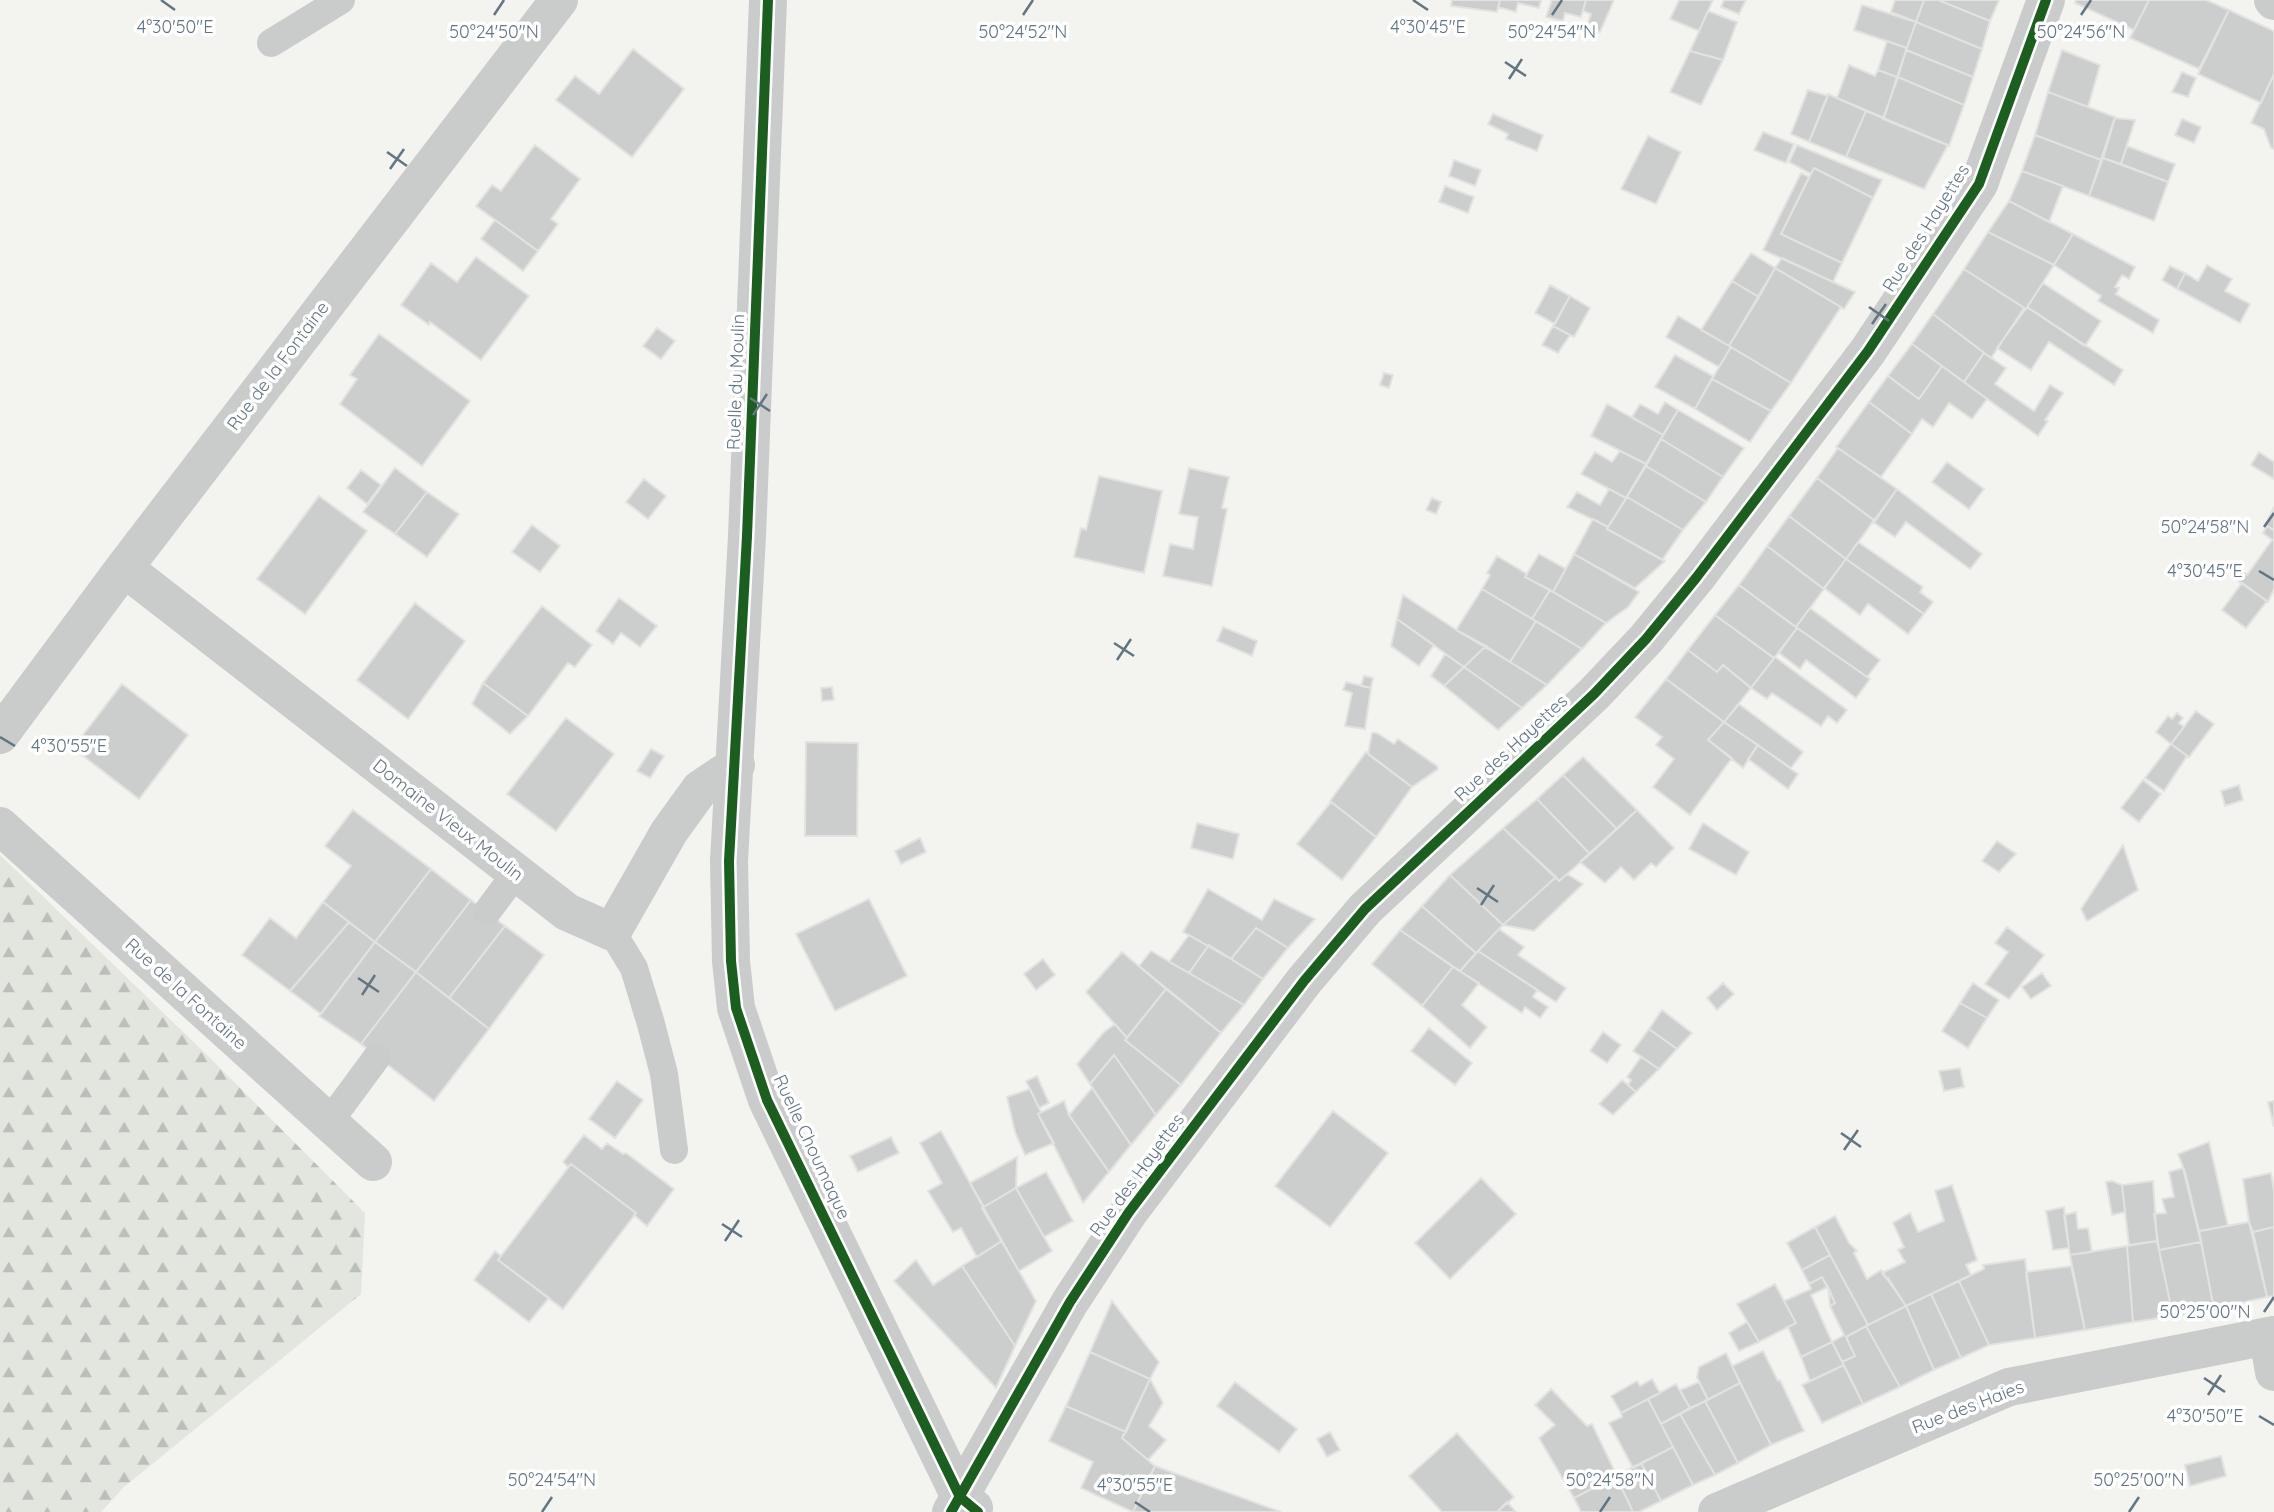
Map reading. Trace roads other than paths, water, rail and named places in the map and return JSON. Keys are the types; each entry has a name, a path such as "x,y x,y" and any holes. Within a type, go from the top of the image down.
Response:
{"street":[{"name":"Rue de la Fontaine","path":"0,735 124,568 559,0"},
{"name":"Ruelle du Moulin","path":"736,765 768,0"},
{"name":"Rue des Hayettes","path":"963,1507 1070,1302 1114,1234 1304,981 1365,909 1594,694 1646,639 1696,578 1868,351 1979,184 2046,0"},
{"name":"Domaine Vieux Moulin","path":"124,568 567,912 611,932"},
{"path":"611,932 684,810 700,789 736,765"},
{"name":"Ruelle Choumaque","path":"736,765 729,860 731,961 736,1008 767,1100 963,1507"},
{"name":"Rue de la Fontaine","path":"0,826 373,1162"},
{"name":"Rue des Haies","path":"1717,1512 2009,1387 2272,1348"}],"lane":[{"path":"271,43 341,0"},
{"path":"487,912 516,873"},
{"path":"611,932 634,968 651,1024 664,1074 674,1150"},
{"path":"329,1122 377,1057"}]}
